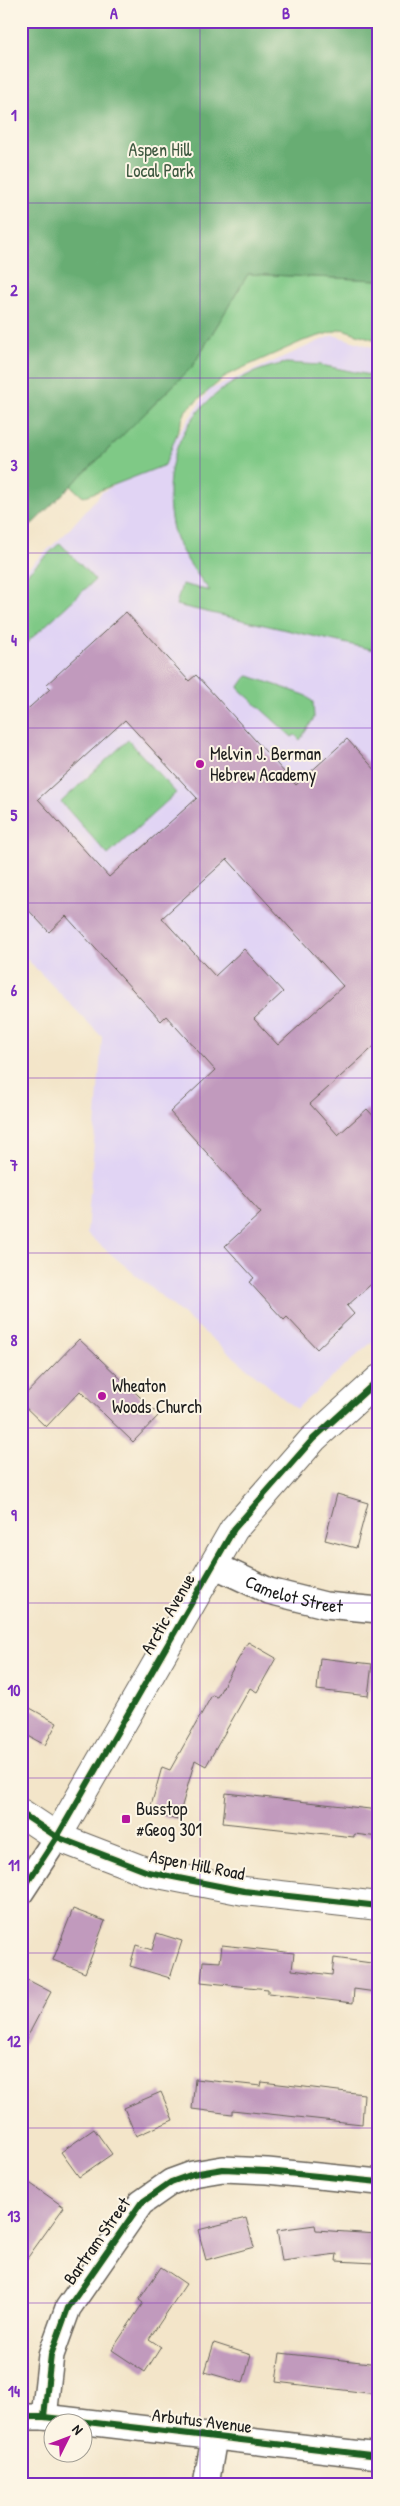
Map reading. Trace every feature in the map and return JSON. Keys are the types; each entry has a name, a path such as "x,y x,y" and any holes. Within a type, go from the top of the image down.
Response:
{"street":[{"name":"Arctic Avenue","path":"21,1892 57,1837 234,1530 313,1439 379,1379"},
{"name":"Camelot Street","path":"214,1565 269,1591 325,1604 379,1610"},
{"name":"Aspen Hill Road","path":"21,1813 57,1837 148,1872 244,1891 379,1906"},
{"name":"Bartram Street","path":"33,2417 51,2355 68,2308 141,2203 171,2182 192,2174 223,2169 267,2171 379,2182"},
{"name":"Arbutus Avenue","path":"33,2417 379,2456"},
{"path":"206,2485 214,2438"}],"shaded area":[{"name":"Melvin J. Berman Hebrew Academy","path":"333,335 379,349 379,1336 296,1409 87,1234 102,1037 21,953 21,574 66,533 102,492 160,460 209,390"}],"green space":[{"name":"Aspen Hill Local Park","path":"21,21 379,21 379,280 248,274 192,367 21,535"},
{"path":"248,274 379,280 379,341 342,329 303,341 227,375 186,410 165,465 83,497 71,486 192,367"},
{"path":"286,363 321,365 379,377 379,651 176,605 182,584 210,591 184,554 173,529 169,498 171,469 179,443 192,420 209,400 231,384 257,371"},
{"path":"60,543 95,580 21,648 21,579"},
{"path":"249,676 305,695 313,702 314,718 300,740 295,735 292,737 238,688 245,678"},
{"path":"128,740 176,793 108,855 61,802"}],"building":[{"path":"126,612 189,681 196,675 296,785 347,739 379,774 379,1042 310,1104 338,1135 367,1109 379,1122 379,1277 347,1306 354,1314 317,1349 287,1317 284,1320 249,1282 254,1278 225,1246 261,1213 170,1112 215,1070 166,1016 161,1021 66,916 49,932 21,902 21,715 50,689 46,685","holes":["125,720 197,798 109,877 38,799","227,859 343,986 278,1045 254,1019 283,992 244,949 215,976 162,918"]},
{"path":"79,1339 159,1415 133,1442 80,1391 46,1427 21,1403 21,1399"},
{"path":"337,1494 368,1503 356,1548 325,1540"},
{"path":"248,1642 276,1658 257,1692 250,1688 206,1766 195,1760 178,1820 149,1813 162,1767 170,1770 212,1695 217,1697"},
{"path":"320,1658 372,1664 368,1696 317,1690"},
{"path":"21,1703 57,1723 45,1745 21,1732"},
{"path":"226,1793 379,1810 379,1837 354,1834 354,1837 223,1823"},
{"path":"73,1909 105,1921 85,1973 53,1960"},
{"path":"157,1933 182,1941 170,1978 130,1966 136,1945 152,1950"},
{"path":"222,1945 294,1953 292,1970 332,1975 334,1958 379,1964 376,1992 354,1989 353,2003 268,1993 268,1989 201,1982 203,1961 220,1962"},
{"path":"28,1980 51,1992 21,2049 21,1993"},
{"path":"195,2079 261,2086 262,2082 364,2094 362,2124 232,2110 232,2114 192,2109"},
{"path":"161,2092 173,2120 136,2136 124,2108"},
{"path":"94,2129 112,2154 79,2177 61,2152"},
{"path":"21,2177 64,2207 21,2267"},
{"path":"246,2218 254,2247 206,2260 198,2230"},
{"path":"315,2225 316,2230 377,2234 375,2263 336,2261 337,2254 282,2261 277,2230"},
{"path":"161,2267 186,2284 149,2339 161,2347 145,2372 112,2350 143,2303 139,2300"},
{"path":"214,2343 251,2355 243,2383 205,2372"},
{"path":"280,2353 379,2364 377,2394 276,2382"}],"cycle path":[{"path":"21,1892 57,1837 234,1529 313,1439 379,1379"},
{"path":"21,1813 57,1837 148,1872 244,1891 379,1906"},
{"path":"44,2414 51,2355 68,2308 141,2203 171,2182 193,2174 223,2169 267,2171 379,2182"},
{"path":"21,2417 44,2417 379,2456"}],"place":[{"name":"Melvin J. Berman Hebrew Academy","path":"200,764"},
{"name":"Wheaton Woods Church","path":"102,1396"},
{"name":"Busstop #Geog 301","path":"126,1819"}]}
